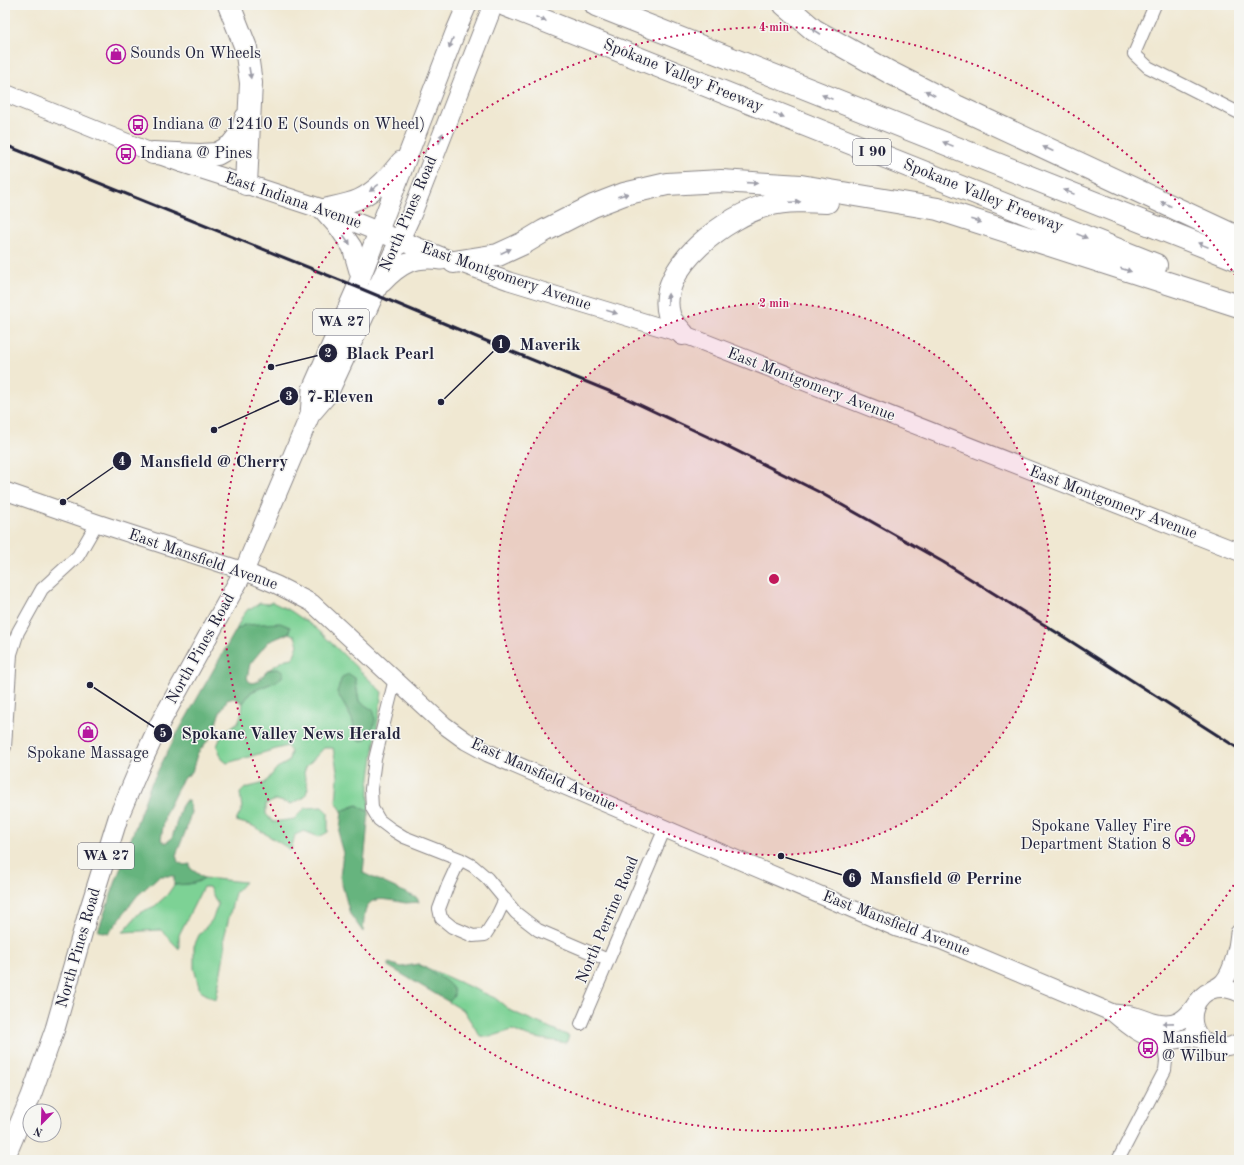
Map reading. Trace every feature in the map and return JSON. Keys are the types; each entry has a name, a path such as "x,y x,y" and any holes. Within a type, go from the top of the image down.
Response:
{"highway":[{"path":"229,5 246,48 251,83 246,184"},
{"name":"Spokane Valley Freeway","path":"505,5 1239,298"},
{"name":"Spokane Valley Freeway","path":"596,5 1239,260"},
{"path":"785,5 814,30 958,107 1239,238"},
{"path":"153,153 200,155 217,154 231,146 242,132 250,103"},
{"path":"454,262 498,255 594,206 624,194 667,184 721,181 801,186 938,209 1239,306"},
{"path":"682,334 669,315 668,292 671,283 684,262 705,239 746,213 769,204 816,201 938,209"}],"main road":[{"name":"North Pines Road","path":"310,415 312,389 361,278 466,6"},
{"name":"North Pines Road","path":"5,1158 31,1096 55,1029 87,917 118,818 159,725 244,571 310,415 328,394 400,239 430,170 491,12"},
{"name":"East Indiana Avenue","path":"5,93 153,153 322,209 379,231"},
{"path":"361,278 352,247 322,209 359,199 389,177 410,149"},
{"name":"East Montgomery Avenue","path":"379,231 454,262 510,281 682,334 1239,552"},
{"path":"376,289 393,272 411,262 428,258 454,262"},
{"name":"East Mansfield Avenue","path":"5,491 244,571 277,585 312,603 444,724 466,741 488,753 897,928 940,940 1113,1013 1135,1016 1161,1024 1172,1024 1187,1017 1203,995 1223,982 1229,974 1239,940"},
{"path":"1212,990 1221,988 1239,992"},
{"path":"1197,1002 1193,1020 1196,1030 1201,1038 1209,1043"},
{"name":"East Mansfield Avenue","path":"1113,1013 1130,1028 1149,1037 1163,1041 1190,1037 1200,1039 1218,1047 1235,1045"}],"street":[{"path":"1155,5 1134,54 1148,67 1239,113"},
{"path":"5,747 11,654 18,632 42,589 78,556 97,523"},
{"path":"395,679 375,759 371,789 372,808 379,820 404,836 460,859 473,866 487,878 516,913 538,930 608,960"},
{"name":"North Perrine Road","path":"581,1024 665,828"},
{"path":"460,859 439,909 441,918 452,927 472,936 485,935 496,918 505,899"},
{"path":"1118,1160 1163,1074 1172,1051 1176,1045 1184,1039 1190,1037"},
{"path":"1163,1041 1166,1066"}],"green space":[{"path":"272,602 291,611 317,629 382,692 369,785 369,812 357,805 342,811 336,802 338,776 333,748 324,748 306,767 304,773 308,788 305,797 291,804 276,800 266,804 266,814 273,822 294,819 305,808 322,807 328,813 328,832 319,837 304,831 295,835 291,850 253,826 236,821 242,809 240,793 245,788 265,783 277,768 288,762 291,752 287,746 227,763 222,759 217,746 222,734 238,722 242,713 243,703 251,692 277,681 278,669 268,670 286,659 293,658 298,645 295,636 289,633 290,627 244,625 236,630 242,617 248,609 251,609 260,603 268,604","holes":["355,678 359,701 357,739 352,719 337,692"]},
{"path":"280,623 290,627 289,633 268,642 250,664 247,678 250,683 257,682 268,670 278,669 283,672 282,677 277,681 251,692 243,703 234,698 227,700 219,714 213,734 197,754 192,772 182,780 165,814 161,840 166,843 172,838 181,807 185,801 189,801 191,812 186,830 176,855 178,862 184,865 190,864 190,868 204,878 193,883 174,885 174,876 159,876 137,896 109,933 98,931 150,786 173,741 236,630 244,625"},
{"path":"349,674 355,678 359,701 374,711 375,721 371,735 362,741 357,739 352,719 337,692 342,677"},
{"path":"357,805 369,812 363,873 417,898 419,902 406,903 381,899 372,901 366,910 363,932 350,914 340,877 343,853 339,839 342,811"},
{"path":"204,878 245,882 235,893 224,938 225,949 216,1000 200,991 194,968 194,946 199,935 212,920 218,905 209,887 203,887 179,935 179,949 161,930 123,932 139,913 155,906 167,895 174,885 193,883"},
{"path":"389,963 401,967 418,964 449,984 454,991 453,997 449,1002 388,966"},
{"path":"418,964 495,998 511,1011 569,1036 566,1043 530,1037 512,1030 490,1037 480,1036 464,1011 449,1002 454,995 450,985"}],"railway":[{"path":"5,145 357,287 621,396 721,443 819,492 943,562 1064,637 1239,749"}],"place":[{"name":"Sounds On Wheels","path":"116,54"},
{"name":"Indiana @ 12410 E (Sounds on Wheel)","path":"138,125"},
{"name":"Indiana @ Pines","path":"126,154"},
{"name":"Black Pearl","path":"271,367"},
{"name":"Maverik","path":"441,402"},
{"name":"7-Eleven","path":"214,430"},
{"name":"Mansfield @ Cherry","path":"63,502"},
{"name":"Spokane Valley News Herald","path":"90,685"},
{"name":"Spokane Massage","path":"88,732"},
{"name":"Spokane Valley Fire Department Station 8","path":"1185,836"},
{"name":"Mansfield @ Perrine","path":"781,856"},
{"name":"Mansfield @ Wilbur","path":"1148,1048"}]}
